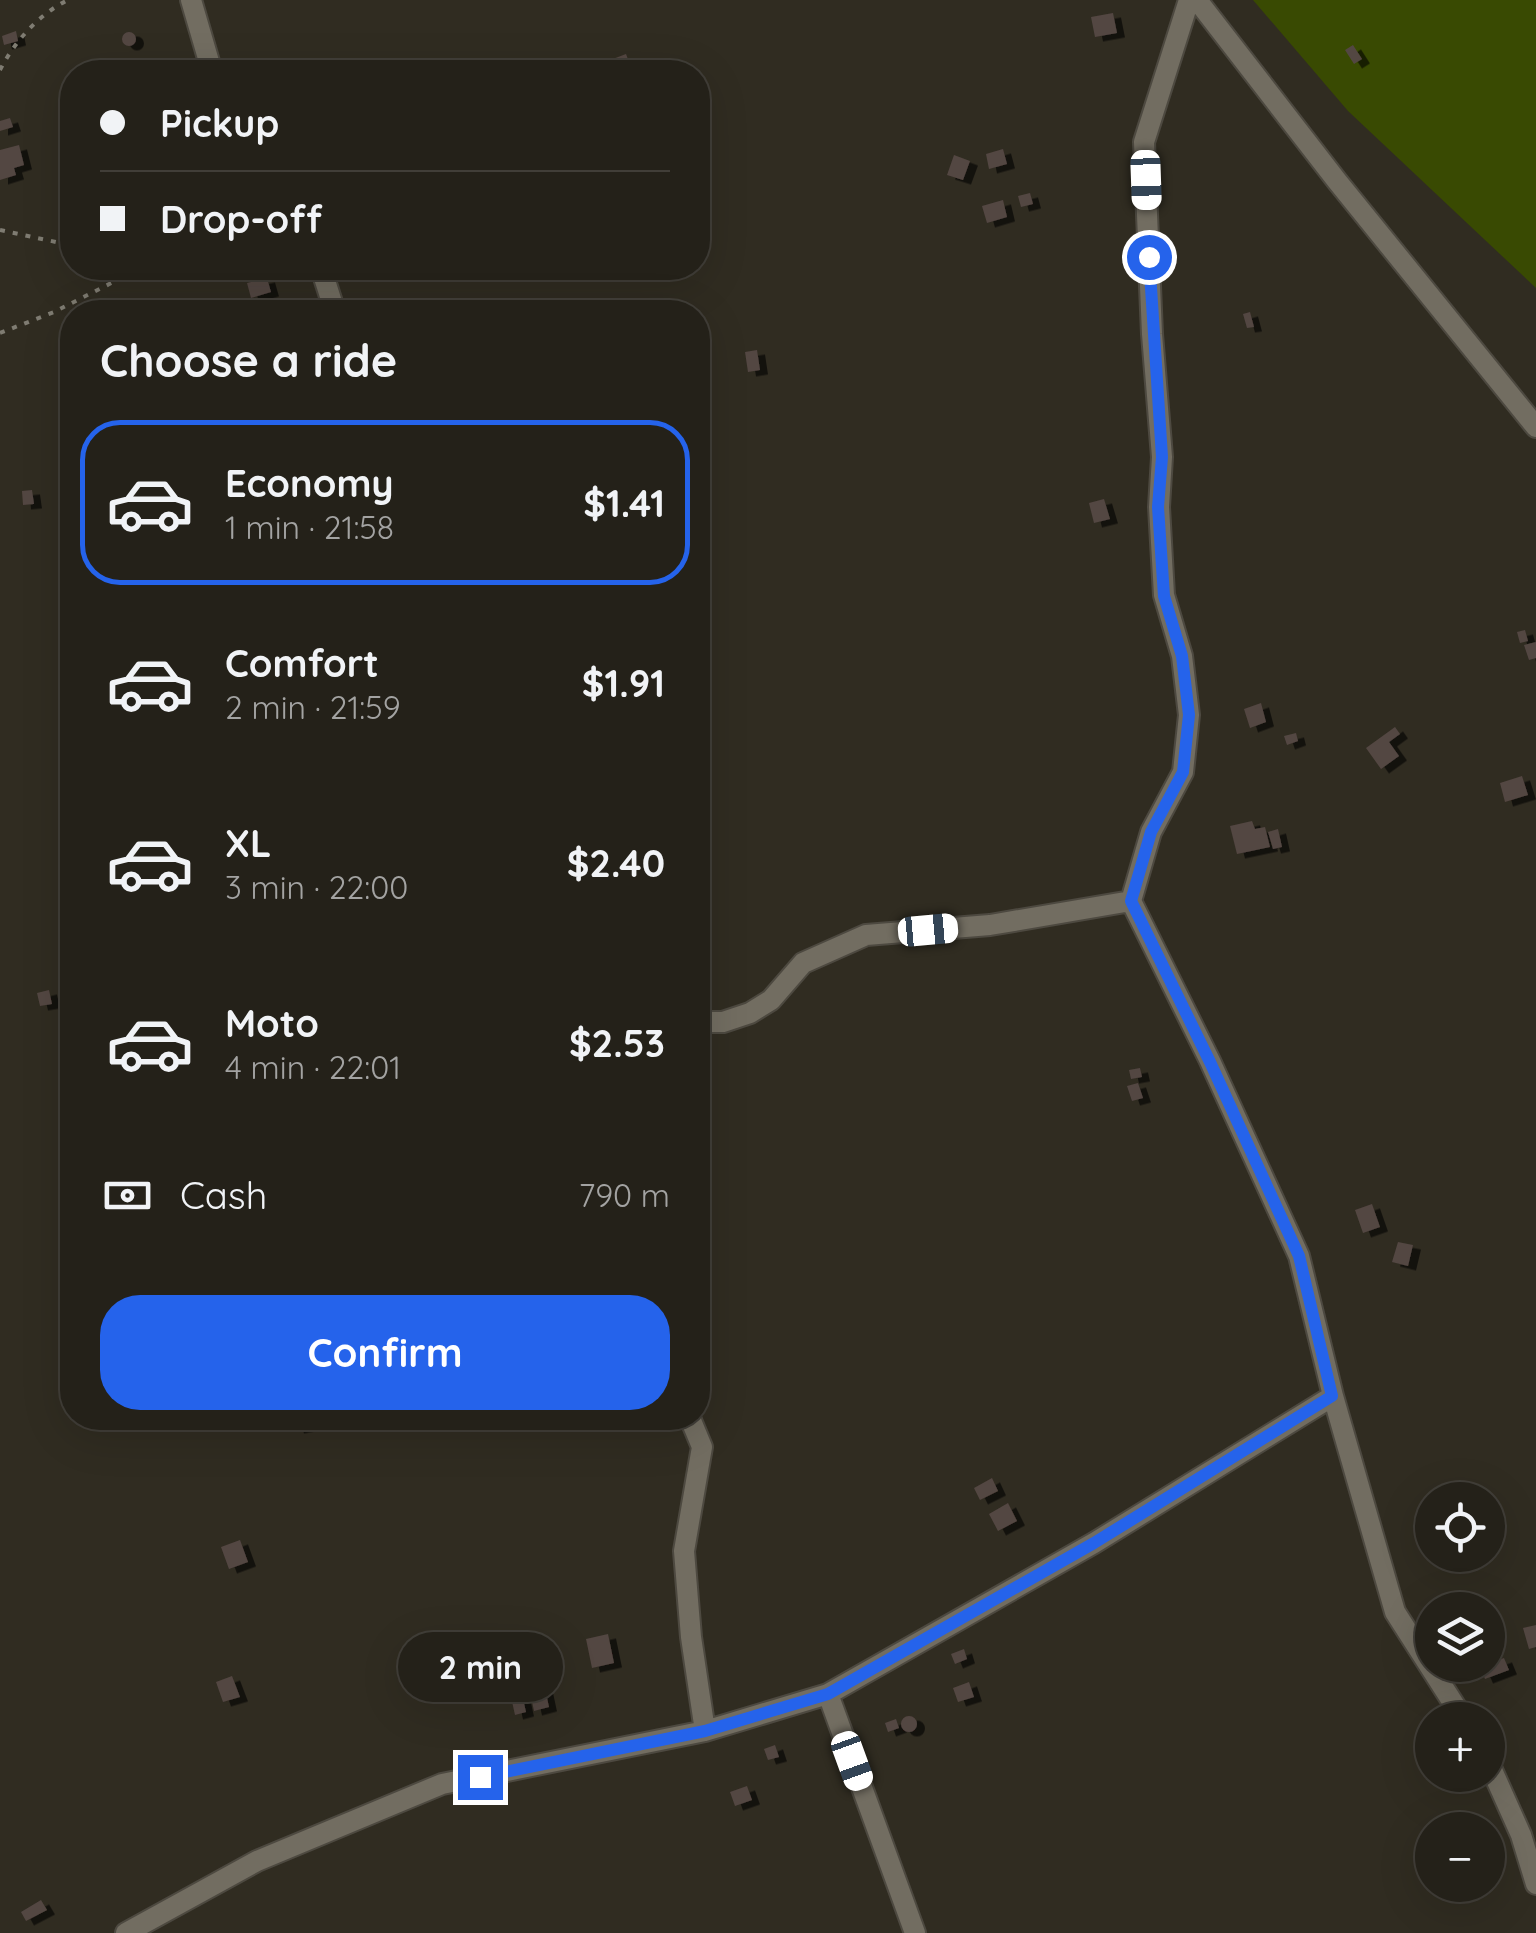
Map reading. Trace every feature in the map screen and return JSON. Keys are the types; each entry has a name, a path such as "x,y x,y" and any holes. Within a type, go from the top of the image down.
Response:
{"street":[{"path":"190,0 208,60"},
{"path":"1189,0 1144,142 1162,457 1158,507 1164,596 1182,656 1189,715 1183,772 1151,832 1131,901 1299,1256 1332,1396 1395,1612 1452,1702"},
{"path":"1197,0 1536,427"},
{"path":"710,1022 750,1013 771,1000 803,962 866,935 990,925 1131,901"},
{"path":"126,1933 257,1861 442,1784 705,1731 828,1694 1094,1543 1332,1396"},
{"path":"695,1430 702,1447 684,1550 690,1636 705,1731"},
{"path":"828,1694 915,1933"},
{"path":"1502,1792 1536,1884"}],"path":[{"path":"0,70 9,53 48,10 68,0"},
{"path":"0,230 60,244"},
{"path":"76,300 113,280"},
{"path":"0,334 60,309"}],"green space":[{"path":"1253,0 1536,0 1536,288 1348,111"}],"building":[{"path":"1113,13 1117,33 1095,37 1091,17"},
{"path":"16,31 18,41 4,45 2,36"},
{"path":"129,32 136,39 129,46 122,39"},
{"path":"1353,45 1362,59 1354,64 1345,50"},
{"path":"10,118 13,127 0,131 0,121"},
{"path":"19,145 24,165 14,168 16,175 0,180 0,150"},
{"path":"1003,149 1007,164 989,169 986,154"},
{"path":"954,155 970,161 963,180 947,175"},
{"path":"1030,193 1033,204 1021,207 1018,196"},
{"path":"1003,200 1007,217 987,223 982,206"},
{"path":"268,280 271,292 251,298 247,283"},
{"path":"1250,312 1254,327 1247,328 1243,314"},
{"path":"757,350 760,370 748,372 745,352"},
{"path":"32,490 34,504 23,505 22,491"},
{"path":"1104,499 1110,519 1094,523 1089,503"},
{"path":"1525,630 1528,641 1520,643 1517,632"},
{"path":"1536,642 1536,658 1529,660 1524,645"},
{"path":"1261,703 1266,722 1250,728 1244,709"},
{"path":"1395,727 1400,734 1389,742 1399,756 1381,769 1366,748"},
{"path":"1296,733 1298,741 1287,745 1284,736"},
{"path":"1522,776 1528,795 1505,802 1500,783"},
{"path":"1252,821 1255,829 1265,827 1270,847 1237,854 1230,826"},
{"path":"1278,829 1282,847 1273,849 1268,832"},
{"path":"49,990 52,1004 40,1006 37,993"},
{"path":"1140,1068 1142,1077 1131,1079 1129,1070"},
{"path":"1138,1083 1143,1098 1132,1101 1127,1086"},
{"path":"1372,1204 1380,1227 1363,1233 1355,1210"},
{"path":"1398,1242 1413,1245 1408,1266 1392,1262"},
{"path":"992,1478 998,1491 980,1500 974,1488"},
{"path":"1008,1503 1017,1521 998,1531 989,1514"},
{"path":"240,1540 248,1562 229,1569 221,1547"},
{"path":"1536,1625 1536,1647 1529,1649 1523,1628"},
{"path":"608,1634 614,1663 592,1668 586,1639"},
{"path":"964,1649 967,1659 955,1664 951,1654"},
{"path":"232,1676 240,1697 223,1702 216,1682"},
{"path":"543,1679 549,1707 534,1711 528,1683"},
{"path":"969,1682 974,1697 958,1702 953,1688"},
{"path":"522,1694 526,1712 515,1715 511,1697"},
{"path":"909,1716 917,1724 909,1732 901,1724"},
{"path":"896,1719 899,1728 888,1732 885,1723"},
{"path":"775,1745 779,1757 768,1760 764,1749"},
{"path":"747,1786 752,1800 735,1806 730,1792"},
{"path":"41,1900 47,1910 26,1921 21,1912"}],"route":[{"path":"480,1777 705,1731 828,1694 1094,1543 1332,1396 1299,1256 1131,901 1151,832 1183,772 1189,715 1182,656 1164,596 1158,507 1162,457 1149,257"}]}
